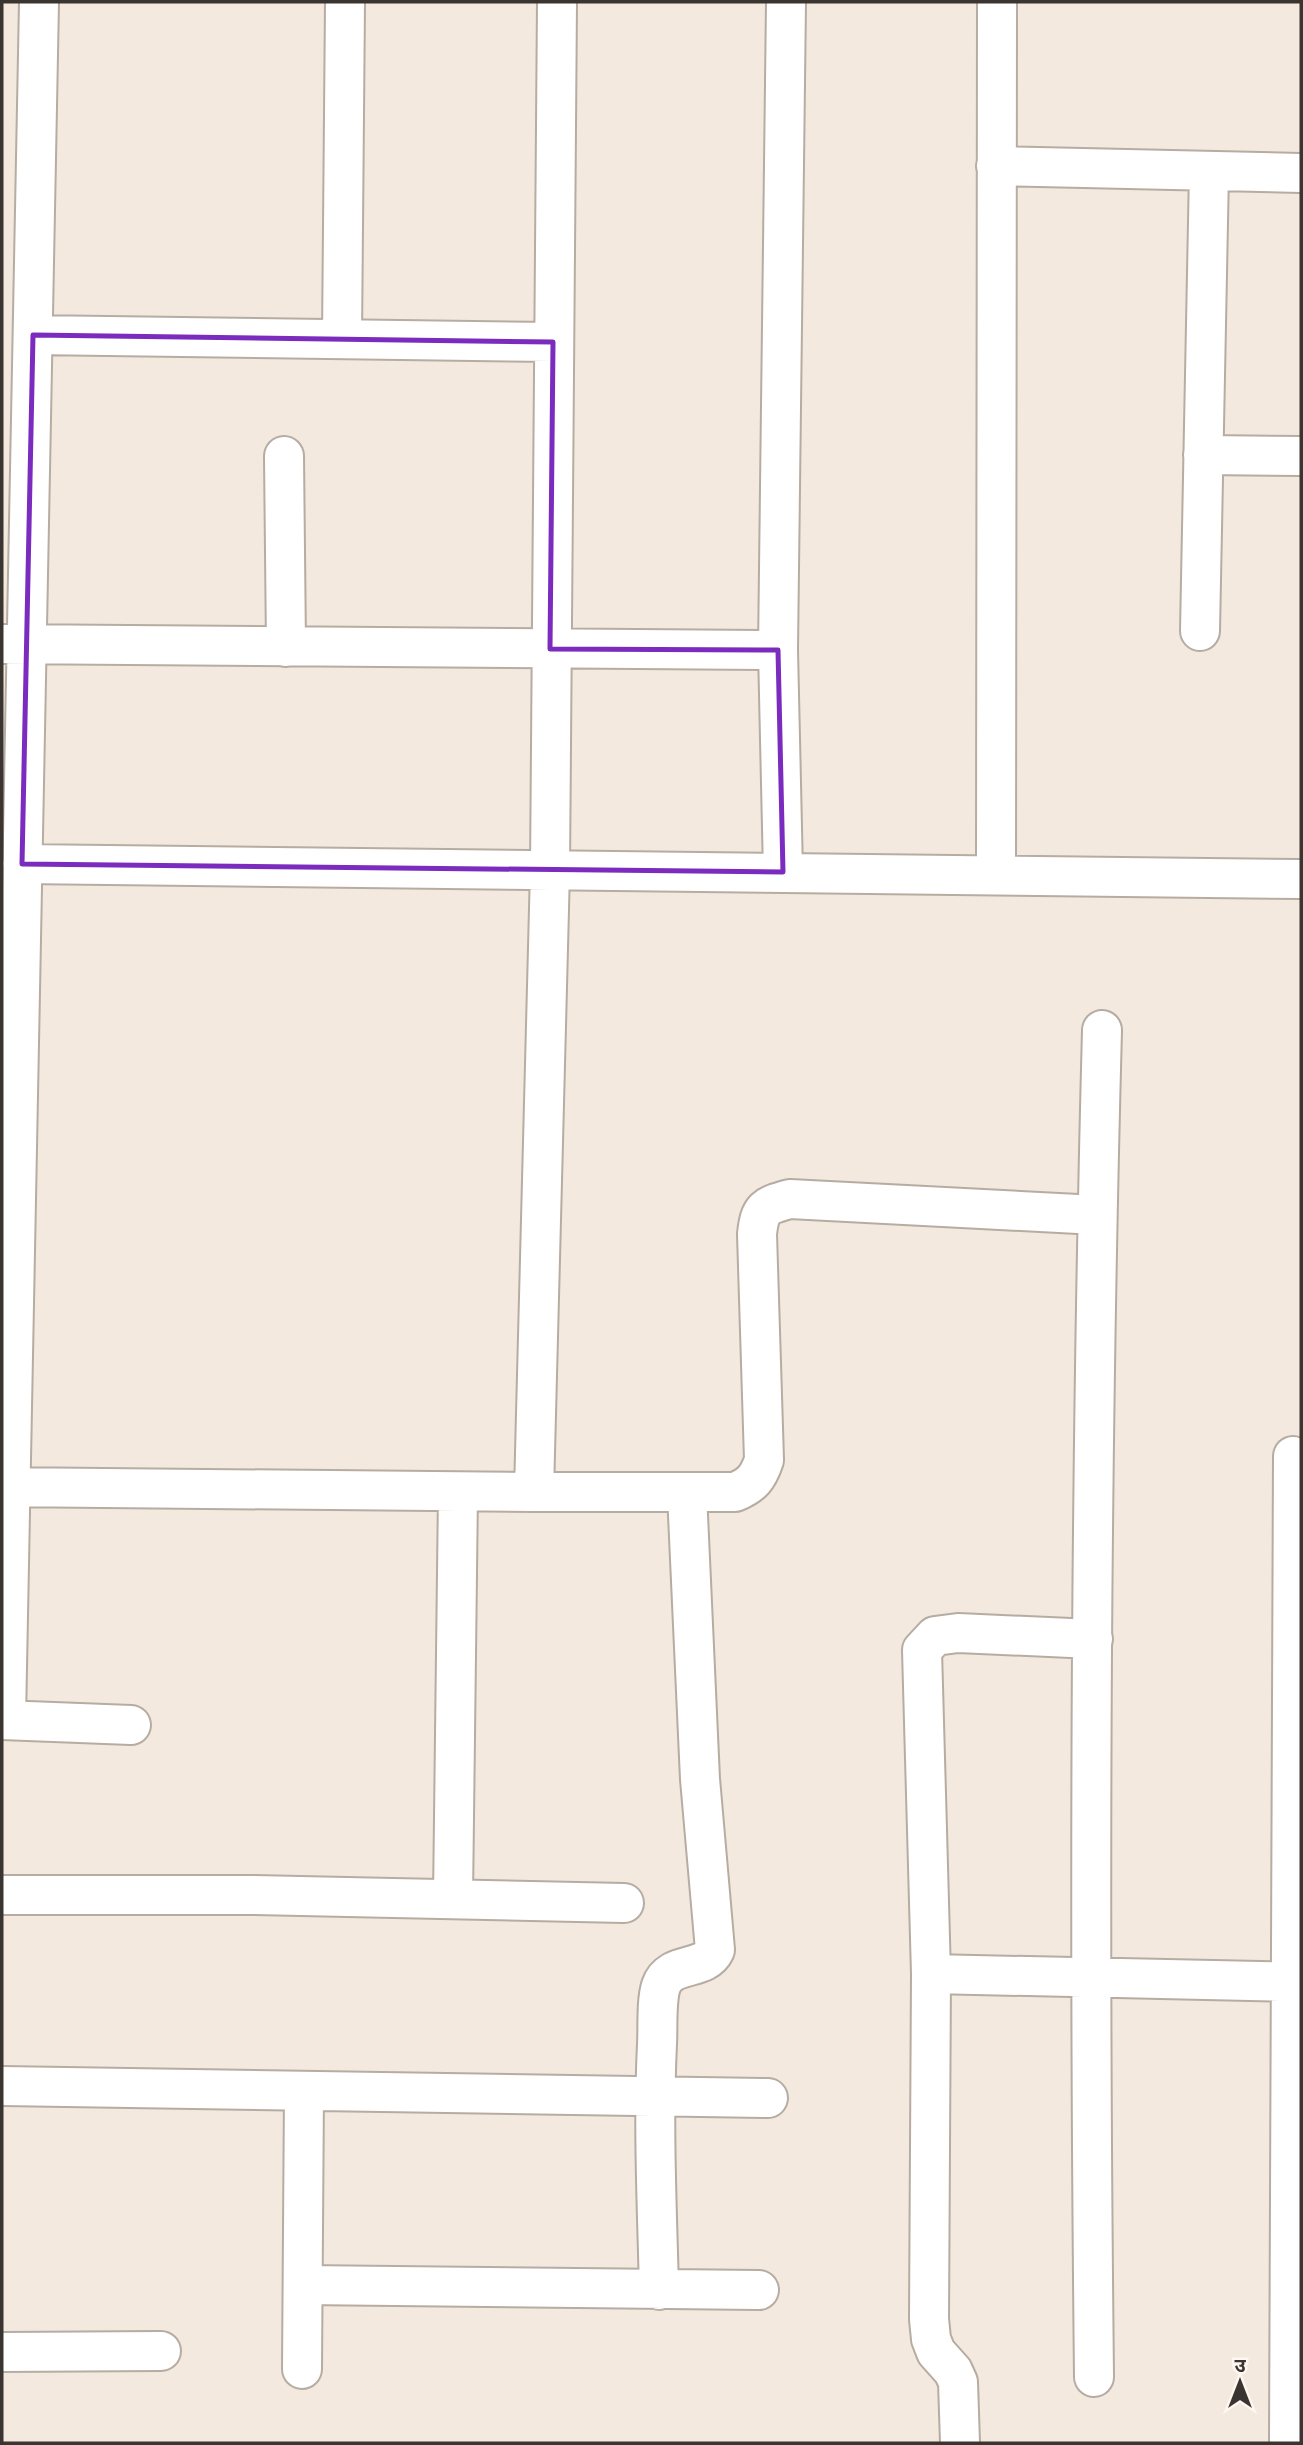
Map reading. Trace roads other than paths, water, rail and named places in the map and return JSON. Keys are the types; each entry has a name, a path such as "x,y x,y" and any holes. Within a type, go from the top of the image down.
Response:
{"street":[{"path":"39,2 33,335 14,644 22,864 6,1487 4,1720 131,1725"},
{"path":"342,339 345,2"},
{"path":"534,1492 550,870 557,2"},
{"path":"783,872 778,650 786,2"},
{"path":"996,875 997,2"},
{"path":"996,166 1301,173"},
{"path":"1200,631 1209,171"},
{"path":"33,335 553,342"},
{"path":"1203,455 1301,456"},
{"path":"284,456 286,647"},
{"path":"14,644 778,650"},
{"path":"22,864 1301,879"},
{"path":"1094,2377 1090,1979 1097,1215 1102,1030"},
{"path":"6,1487 735,1492 751,1485 760,1473 764,1460 757,1234 759,1216 771,1204 790,1199 1097,1215"},
{"path":"1289,2443 1295,1981 1293,1455"},
{"path":"453,1899 458,1492"},
{"path":"659,2290 655,2095 661,1985 676,1969 704,1962 711,1958 715,1950 701,1779 687,1493"},
{"path":"960,2443 958,2382 953,2371 936,2352 931,2339 929,2319 931,1974 922,1650 935,1636 958,1633 1093,1639"},
{"path":"2,1895 251,1895 624,1903"},
{"path":"931,1974 1295,1981"},
{"path":"2,2086 768,2098"},
{"path":"302,2369 304,2091"},
{"path":"303,2285 759,2290"},
{"path":"2,2352 161,2351"}]}
